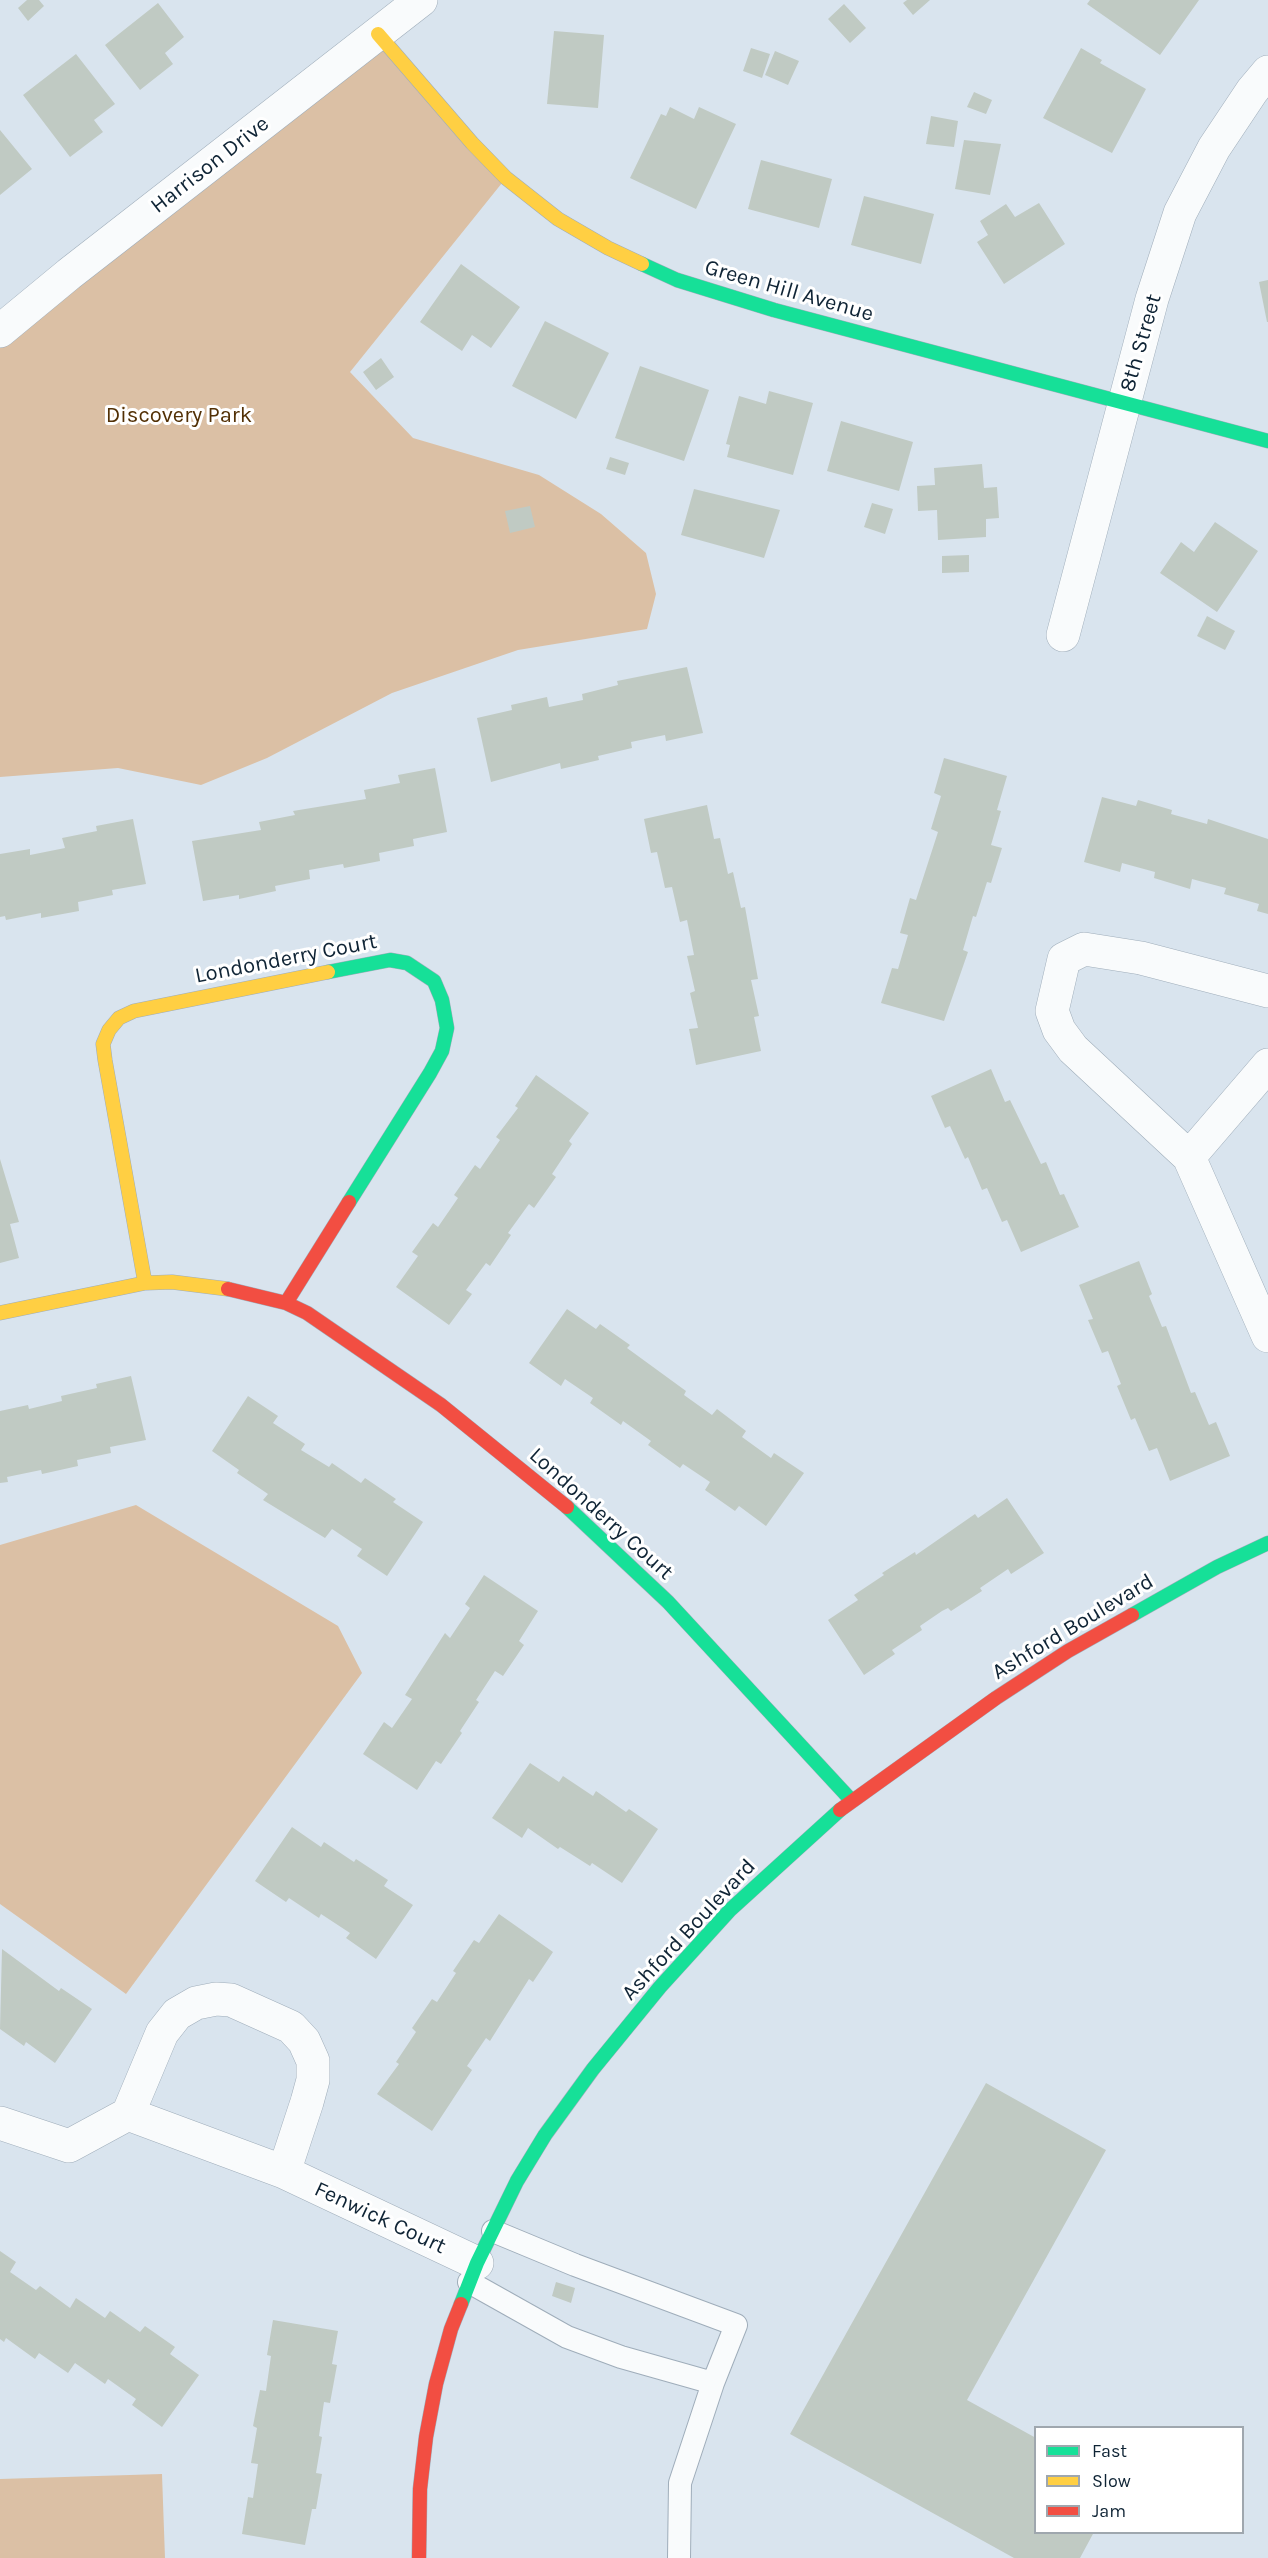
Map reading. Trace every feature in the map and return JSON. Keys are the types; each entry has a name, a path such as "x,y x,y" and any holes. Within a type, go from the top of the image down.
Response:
{"street":[{"name":"Harrison Drive","path":"0,331 69,274 421,0"},
{"name":"Green Hill Avenue","path":"378,34 472,143 506,178 558,219 608,248 677,280 774,310 1268,441"},
{"name":"8th Street","path":"1063,635 1152,299 1180,213 1214,148 1252,90 1268,72"},
{"path":"1268,991 1141,958 1084,949 1064,959 1052,1011 1059,1030 1073,1049 1189,1157 1268,1336"},
{"name":"Londonderry Court","path":"145,1283 105,1060 104,1044 114,1024 119,1018 134,1011 205,995 390,960 406,963 434,981 447,1028 442,1050 430,1073 286,1304"},
{"path":"1189,1157 1268,1065"},
{"name":"Londonderry Court","path":"0,1313 145,1283 210,1285 286,1304 307,1313 399,1374 551,1493 612,1547 668,1602 850,1800"},
{"name":"Ashford Boulevard","path":"419,2558 420,2489 426,2437 436,2384 451,2329 473,2273 517,2181 545,2135 593,2069 660,1987 730,1910 850,1800 996,1698 1068,1651 1198,1578 1268,1543"},
{"path":"0,2122 69,2146 128,2114 162,2033 177,2013 196,2003 216,1999 231,2000 291,2027 304,2041 313,2061 313,2080 284,2172"},
{"name":"Fenwick Court","path":"128,2114 284,2172 473,2273"}],"lane":[{"path":"493,2231 575,2265 736,2325 713,2383 680,2483 679,2558"},
{"path":"473,2273 567,2337 621,2357 713,2383"}],"green space":[{"name":"Discovery Park","path":"378,34 506,178 350,372 413,438 539,475 601,514 646,553 656,594 647,629 518,650 392,693 267,758 201,785 118,768 0,777 0,336"},
{"path":"136,1505 338,1626 362,1673 126,1994 0,1904 0,1545"},
{"path":"162,2474 165,2558 0,2558 0,2479"}],"building":[{"path":"27,0 39,0 44,6 28,21 18,8"},
{"path":"907,0 930,0 913,15 903,3"},
{"path":"1090,0 1199,0 1160,55 1087,4"},
{"path":"158,3 184,37 165,53 173,64 140,90 105,45"},
{"path":"844,4 866,28 850,43 828,19"},
{"path":"554,31 604,35 598,108 547,104"},
{"path":"751,48 770,54 762,78 743,71"},
{"path":"1081,48 1102,60 1100,63 1146,89 1112,153 1043,118"},
{"path":"775,51 799,61 788,85 765,75"},
{"path":"76,54 115,104 94,120 103,132 70,157 23,95"},
{"path":"974,92 992,100 986,114 967,107"},
{"path":"670,107 694,119 699,107 736,124 696,209 630,178 661,114 666,116"},
{"path":"931,116 958,121 954,147 926,144"},
{"path":"0,130 32,169 0,195"},
{"path":"964,140 1001,144 990,195 955,189"},
{"path":"761,160 832,179 819,228 748,209"},
{"path":"864,196 934,214 921,264 851,245"},
{"path":"1039,203 1065,244 1004,284 977,242 988,235 980,221 1006,204 1015,217"},
{"path":"461,264 520,307 491,348 472,335 462,351 420,322"},
{"path":"1268,280 1268,322 1267,322 1259,282"},
{"path":"545,321 609,353 576,419 512,386"},
{"path":"381,358 394,377 376,390 363,372"},
{"path":"640,366 709,390 684,461 615,438"},
{"path":"769,391 813,403 793,475 727,457 730,445 726,444 739,396 766,404"},
{"path":"841,421 913,442 899,491 827,471"},
{"path":"610,457 629,463 625,475 606,469"},
{"path":"982,464 984,488 997,487 999,518 986,519 986,537 938,540 937,510 918,511 917,486 935,485 934,468"},
{"path":"694,489 780,510 764,558 681,535"},
{"path":"872,503 893,509 885,534 864,527"},
{"path":"530,506 535,527 510,533 505,511"},
{"path":"1215,522 1258,551 1217,612 1160,573 1181,542 1194,552"},
{"path":"969,555 969,572 942,573 942,556"},
{"path":"1207,616 1235,631 1225,650 1197,636"},
{"path":"687,667 703,733 666,741 665,735 631,742 632,748 598,756 599,760 561,769 560,763 491,782 477,718 512,710 511,705 547,697 549,707 583,700 582,694 618,685 617,681"},
{"path":"944,758 1007,776 997,810 1001,811 991,845 1002,848 991,883 987,882 976,917 973,916 963,950 968,952 944,1021 881,1003 892,968 898,969 908,935 900,933 910,898 916,900 938,832 931,829 941,796 934,793"},
{"path":"435,768 447,832 413,839 414,846 379,853 380,861 344,868 343,864 309,870 310,879 275,886 276,891 239,899 239,895 203,901 192,841 261,830 259,822 295,815 293,811 366,799 364,790 400,783 398,775"},
{"path":"1102,797 1136,806 1138,800 1172,810 1171,814 1207,824 1208,819 1268,839 1268,914 1257,911 1259,904 1224,894 1226,888 1192,879 1190,889 1154,878 1155,872 1122,863 1120,872 1084,862"},
{"path":"707,805 714,839 720,838 728,874 733,872 741,908 745,907 758,979 751,980 759,1016 754,1017 761,1051 696,1065 689,1029 698,1028 690,993 695,991 687,956 694,955 687,920 680,922 672,887 665,888 657,852 651,853 644,819"},
{"path":"133,819 146,884 112,890 113,895 78,902 79,911 41,918 41,913 6,920 5,916 0,917 0,854 30,849 30,855 65,848 62,838 97,831 96,826"},
{"path":"991,1069 1005,1102 1010,1100 1041,1164 1046,1162 1060,1195 1064,1194 1079,1227 1021,1252 1007,1220 1002,1222 987,1188 982,1190 968,1157 965,1159 950,1126 945,1128 931,1096"},
{"path":"536,1075 589,1113 569,1141 572,1144 552,1174 556,1177 534,1208 529,1204 508,1233 511,1235 490,1266 486,1263 466,1290 472,1294 449,1325 396,1287 418,1256 412,1252 433,1223 438,1227 458,1198 454,1195 475,1165 480,1169 500,1140 496,1137 518,1108 515,1106"},
{"path":"0,1159 19,1222 10,1224 19,1258 0,1263"},
{"path":"1139,1261 1152,1294 1149,1296 1162,1327 1166,1326 1191,1393 1195,1392 1209,1425 1216,1422 1230,1456 1170,1481 1157,1448 1149,1451 1135,1418 1131,1420 1117,1386 1121,1384 1108,1351 1102,1353 1088,1320 1093,1319 1079,1285"},
{"path":"567,1309 596,1329 600,1324 630,1345 627,1348 686,1391 684,1395 712,1415 717,1409 746,1431 742,1437 771,1458 774,1453 804,1473 766,1526 739,1506 735,1511 705,1490 710,1482 683,1464 680,1468 648,1445 651,1441 623,1421 621,1425 590,1403 593,1398 565,1379 561,1386 529,1363"},
{"path":"131,1376 146,1440 110,1447 111,1453 77,1460 78,1466 42,1474 41,1470 7,1477 8,1482 0,1483 0,1411 28,1405 29,1409 62,1401 61,1396 97,1388 96,1384"},
{"path":"248,1396 278,1416 273,1423 305,1444 301,1450 329,1467 332,1463 361,1483 365,1478 396,1499 393,1502 423,1522 387,1576 357,1556 362,1549 332,1529 325,1538 263,1500 268,1494 237,1473 239,1470 212,1451"},
{"path":"1007,1498 1044,1553 1011,1574 1008,1569 980,1588 982,1591 951,1611 948,1608 942,1611 920,1626 922,1630 892,1650 895,1654 864,1675 828,1620 858,1600 854,1595 884,1575 882,1573 915,1552 916,1555 975,1514 978,1518"},
{"path":"484,1575 538,1611 519,1641 524,1645 503,1676 495,1671 476,1700 479,1702 460,1731 462,1733 441,1764 436,1761 417,1790 363,1754 384,1722 392,1728 412,1699 405,1695 445,1633 450,1638 470,1608 465,1604"},
{"path":"530,1763 559,1782 563,1776 593,1796 596,1791 626,1812 629,1809 658,1829 622,1883 592,1863 590,1866 560,1847 558,1849 528,1828 522,1838 492,1818"},
{"path":"292,1827 321,1847 324,1842 354,1862 356,1859 388,1880 384,1886 413,1905 376,1959 346,1938 350,1933 321,1914 319,1918 289,1898 286,1902 255,1881"},
{"path":"499,1914 553,1952 533,1982 529,1979 490,2041 486,2038 467,2066 472,2070 432,2131 377,2094 399,2064 396,2062 416,2032 412,2028 432,1999 437,2002 456,1973 453,1971 474,1940 479,1943"},
{"path":"2,1949 59,1991 61,1988 92,2009 55,2063 26,2042 24,2046 0,2029"},
{"path":"986,2083 1106,2150 967,2400 1034,2437 1034,2534 1093,2534 1080,2558 1014,2558 790,2434"},
{"path":"0,2251 16,2262 10,2272 36,2290 40,2286 70,2308 76,2298 105,2318 110,2311 140,2332 145,2326 175,2347 170,2354 199,2375 162,2427 132,2405 136,2399 108,2379 105,2384 75,2363 68,2373 39,2353 35,2359 6,2338 4,2342 0,2339"},
{"path":"556,2282 575,2288 571,2303 552,2296"},
{"path":"273,2320 338,2331 332,2364 337,2365 330,2403 324,2402 319,2436 322,2437 316,2473 322,2474 316,2509 312,2509 305,2545 242,2534 248,2497 253,2498 258,2464 251,2463 257,2428 253,2426 260,2390 266,2391 271,2356 267,2355"}],"traffic: fast":[{"path":"642,264 677,280 774,310 1268,441"},
{"path":"328,972 390,960 407,963 434,981 442,1000 447,1028 442,1051 430,1073 349,1202"},
{"path":"567,1507 668,1602 851,1800"},
{"path":"1132,1615 1217,1567 1268,1543"},
{"path":"461,2304 477,2263 517,2181 545,2135 593,2069 660,1987 730,1910 840,1810"}],"traffic: slow":[{"path":"378,34 472,143 506,178 558,219 608,248 642,264"},
{"path":"145,1283 105,1060 103,1044 109,1030 119,1018 134,1011 328,972"},
{"path":"0,1313 145,1283 172,1282 228,1289"}],"traffic: jam":[{"path":"286,1303 349,1202"},
{"path":"228,1289 286,1303 307,1313 441,1405 567,1507"},
{"path":"840,1810 996,1698 1068,1651 1132,1615"},
{"path":"419,2558 420,2489 426,2437 436,2384 451,2329 461,2304"}]}
